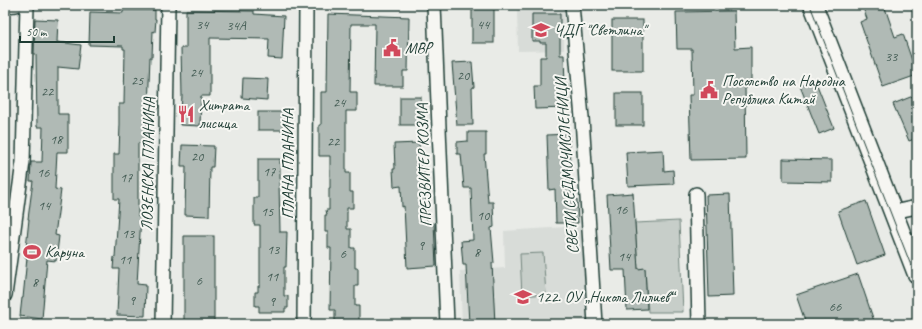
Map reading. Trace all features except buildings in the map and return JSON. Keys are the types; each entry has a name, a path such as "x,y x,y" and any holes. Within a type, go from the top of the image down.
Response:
{"street":[{"path":"5,6 16,5"},
{"path":"5,295 8,244 23,162 27,5"},
{"name":"ЛОЗЕНСКА ПЛАНИНА","path":"163,324 168,5"},
{"name":"ПЛАНА ПЛАНИНА","path":"304,324 306,5"},
{"name":"ПРЕЗВИТЕР КОЗМА","path":"434,5 447,324"},
{"name":"СВЕТИ СЕДМОЧИСЛЕНИЦИ","path":"572,5 582,118 595,324"},
{"path":"813,5 917,274"},
{"path":"696,194 699,324"},
{"path":"893,212 917,207"}],"shaded area":[{"name":"ЧДГ \"Светлина\"","path":"517,10 564,10 564,50 518,51"},
{"path":"679,221 683,312 648,312 645,269 638,269 635,223"},
{"name":"122. ОУ „Никола Лилиев“","path":"582,226 588,324 462,324 460,271 505,268 504,231"},
{"path":"543,253 546,294 522,296 520,254"}],"tram line":[{"path":"810,5 917,281"}],"place":[{"name":"ЧДГ \"Светлина\"","path":"541,30"},
{"name":"МВР","path":"392,48"},
{"name":"Посолство на Народна Република Китай","path":"709,90"},
{"name":"Хитрата лисица","path":"186,114"},
{"name":"Каруна","path":"32,252"},
{"name":"122. ОУ „Никола Лилиев“","path":"523,297"}]}
